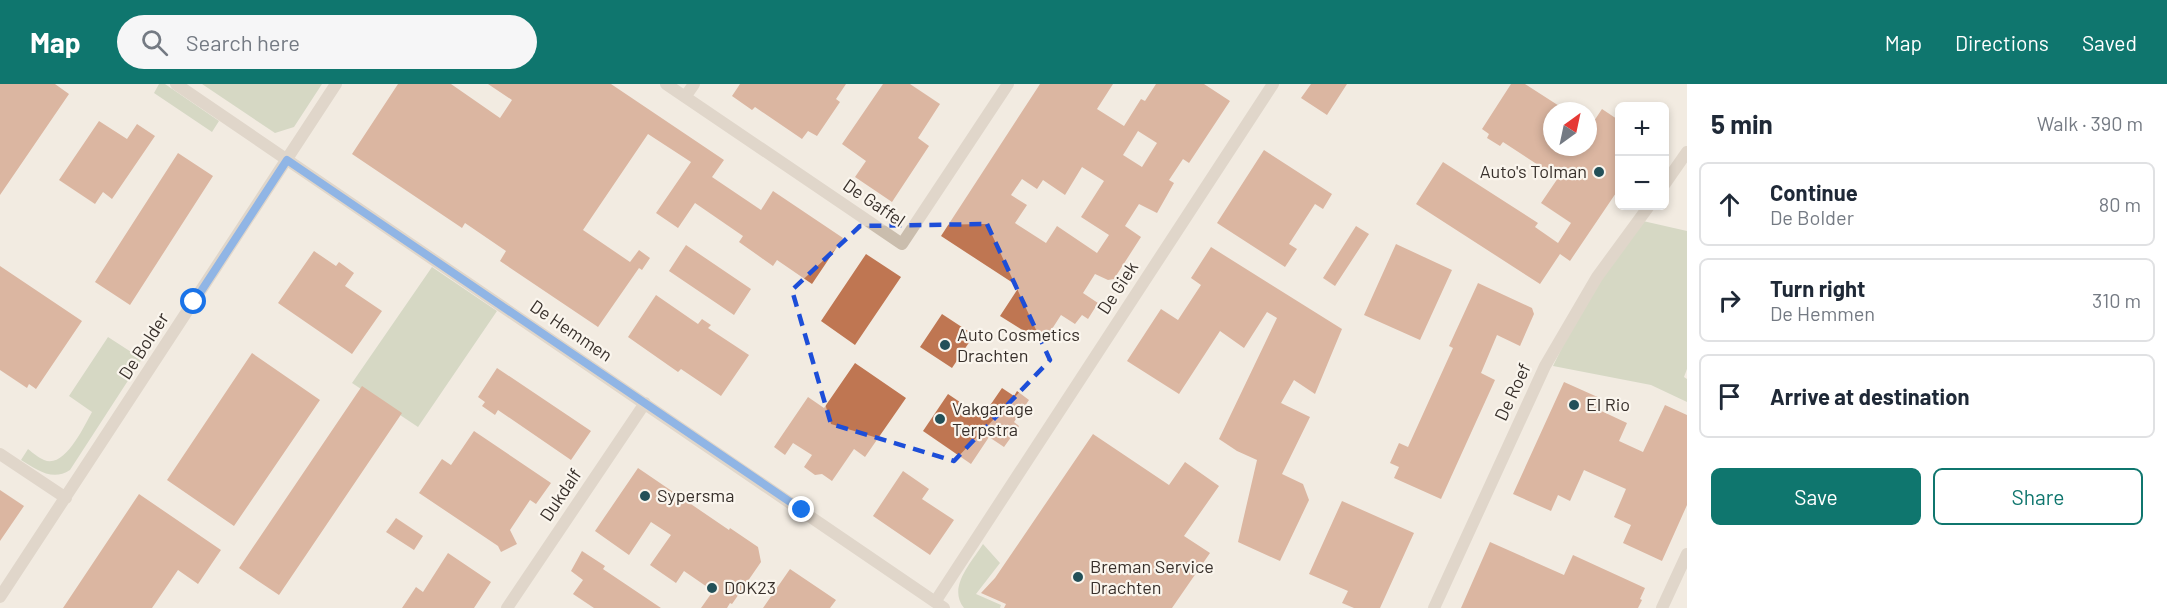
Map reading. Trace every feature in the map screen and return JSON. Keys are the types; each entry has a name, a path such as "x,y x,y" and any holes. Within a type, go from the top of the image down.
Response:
{"street":[{"name":"De Hemmen","path":"176,84 940,605"},
{"name":"De Bolder","path":"0,597 336,84"},
{"name":"De Gaffel","path":"666,84 902,244 1008,84"},
{"path":"685,97 694,84"},
{"name":"De Giek","path":"940,605 1273,84"},
{"path":"1669,179 1687,152"},
{"name":"De Roef","path":"1434,608 1545,366 1597,277 1646,210"},
{"name":"Dukdalf","path":"507,608 645,403"},
{"path":"0,454 66,498"},
{"path":"1662,608 1687,554"}],"highlighted area":[{"path":"987,224 1050,360 954,461 831,424 792,290 860,226"}],"green space":[{"path":"159,84 165,84 219,121 212,132 154,93"},
{"path":"202,84 322,84 294,127 275,133"},
{"path":"1643,221 1687,231 1687,369 1684,377 1687,379 1687,402 1651,385 1553,366 1583,305"},
{"path":"432,267 497,311 418,427 352,383"},
{"path":"108,337 142,359 70,470 57,475 44,473 21,460 28,449 44,460 52,461 59,458 73,445 92,412 69,396"},
{"path":"983,544 1000,563 976,594 1001,605 1000,608 964,608 959,600 960,583"}],"building":[{"path":"0,84 55,84 69,94 0,195"},
{"path":"398,84 451,84 500,118 512,100 488,84 611,84 724,160 712,177 761,210 773,191 843,238 812,284 777,260 773,266 739,242 743,236 695,203 678,228 656,213 691,162 648,134 583,230 630,262 639,250 650,258 642,270 639,268 598,327 500,261 506,251 465,223 462,228 352,154"},
{"path":"740,84 846,84 836,99 840,102 817,136 808,131 802,139 755,107 752,110 732,96"},
{"path":"883,84 910,84 940,104 918,138 929,146 892,202 855,177 866,161 842,144"},
{"path":"1040,84 1113,84 1097,109 1124,126 1141,99 1145,101 1156,84 1204,84 1230,101 1189,163 1183,159 1169,180 1174,183 1157,213 1139,204 1125,226 1141,237 1114,279 1108,280 1095,274 1083,293 1098,303 1088,319 1082,315 1075,324 1061,315 1043,343 1000,316 1019,287 941,236","holes":["1138,131 1157,143 1142,167 1123,155","1082,167 1104,181 1081,217 1109,235 1097,253 1057,226 1046,243 1015,223 1027,205 1011,195 1022,179 1037,189 1043,180 1065,195"]},
{"path":"1311,84 1347,84 1327,115 1301,98"},
{"path":"1511,84 1525,84 1553,102 1543,102 1543,156 1597,156 1597,116 1602,109 1615,118 1615,194 1570,261 1560,254 1540,284 1416,204 1443,162 1538,223 1535,227 1558,243 1571,223 1541,203 1558,178 1503,142 1500,146 1487,138 1489,134 1482,129"},
{"path":"99,121 127,139 137,124 155,136 112,199 103,192 95,204 59,180"},
{"path":"1264,150 1332,194 1323,209 1315,204 1289,244 1297,249 1285,267 1217,223"},
{"path":"178,153 213,176 130,305 95,282"},
{"path":"1356,226 1369,234 1335,286 1323,278"},
{"path":"1396,244 1452,270 1420,340 1364,315"},
{"path":"686,245 751,289 734,315 669,271"},
{"path":"1211,247 1342,329 1315,394 1294,380 1281,403 1310,417 1282,474 1303,484 1309,500 1280,561 1238,542 1257,460 1219,439 1277,318 1267,312 1244,348 1220,331 1179,394 1127,361 1161,309 1178,320 1201,285 1191,278"},
{"path":"314,251 336,266 339,262 354,273 345,286 382,311 352,354 278,303"},
{"path":"866,254 901,277 855,345 821,321"},
{"path":"0,266 82,321 36,389 29,384 27,388 0,370"},
{"path":"1478,283 1532,308 1534,314 1520,346 1497,335 1481,373 1495,380 1441,499 1394,478 1399,467 1390,463 1399,443 1408,447 1453,348 1449,346"},
{"path":"656,295 698,324 702,319 711,325 708,328 749,355 721,396 681,369 678,372 628,337"},
{"path":"942,314 974,335 952,368 920,347"},
{"path":"252,353 320,400 234,526 167,480"},
{"path":"855,363 906,398 865,457 854,449 832,481 822,474 815,475 804,467 812,455 793,443 785,455 774,447 808,397 824,408"},
{"path":"497,368 591,431 571,460 498,410 495,415 482,406 485,402 478,397"},
{"path":"1564,382 1602,399 1597,409 1627,423 1619,441 1643,452 1665,405 1687,415 1687,505 1662,561 1623,543 1631,525 1614,517 1626,489 1584,470 1570,501 1558,495 1551,511 1513,494"},
{"path":"362,386 402,413 279,595 239,568"},
{"path":"1002,388 1014,396 1017,391 1029,400 1014,422 1019,426 1004,447 989,437 971,464 923,431 948,394 982,417"},
{"path":"474,431 551,483 536,504 530,500 510,530 517,544 501,552 498,546 419,493 442,459 451,465"},
{"path":"1093,434 1169,485 1185,462 1219,486 1184,536 1210,553 1172,608 1004,608 1006,604 981,593 995,578"},
{"path":"638,468 758,547 761,562 727,608 701,608 713,591 684,571 676,583 650,565 671,535 651,522 629,555 595,531"},
{"path":"903,471 929,489 922,499 954,520 930,555 873,516"},
{"path":"0,490 24,506 0,541"},
{"path":"139,494 221,550 198,584 178,570 152,608 63,608"},
{"path":"1342,501 1414,533 1380,608 1354,608 1342,603 1348,591 1309,574"},
{"path":"396,518 423,536 414,550 386,532"},
{"path":"1490,542 1564,575 1573,555 1645,588 1640,599 1642,600 1638,608 1461,608"},
{"path":"582,551 605,566 603,569 661,608 594,608 573,594 583,580 571,571"},
{"path":"448,553 491,582 474,608 402,608 416,587 423,592"},
{"path":"790,569 836,600 830,608 763,608"}],"place":[{"name":"Auto's Tolman","path":"1599,172"},
{"name":"Auto Cosmetics Drachten","path":"945,345"},
{"name":"El Rio","path":"1574,405"},
{"name":"Vakgarage Terpstra","path":"940,419"},
{"name":"Sypersma","path":"645,496"},
{"name":"Breman Service Drachten","path":"1078,577"},
{"name":"DOK23","path":"712,588"}],"route":[{"path":"194,302 287,160 802,510"}]}
